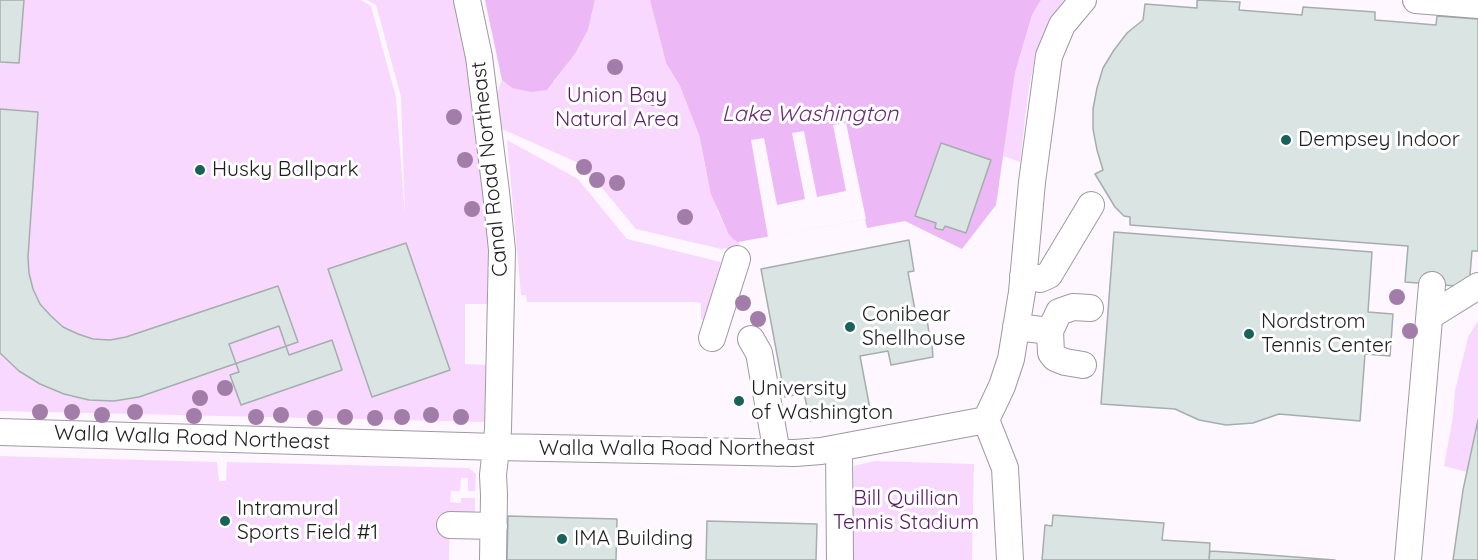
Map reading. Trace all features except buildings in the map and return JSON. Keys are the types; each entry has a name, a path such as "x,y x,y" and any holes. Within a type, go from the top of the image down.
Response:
{"street":[{"name":"Canal Road Northeast","path":"467,0 479,57 502,250 502,322 497,447 492,476 493,560"},
{"path":"1010,560 1005,468 986,420 1011,359 1049,56 1062,25 1083,0"},
{"path":"1416,0 1478,5"},
{"path":"1023,276 1040,279 1049,275 1092,205"},
{"path":"712,338 737,259"},
{"path":"1408,560 1432,285"},
{"path":"1430,316 1478,286"},
{"path":"1083,365 1055,358 1051,353 1050,331 1059,312 1073,307 1090,308"},
{"path":"1016,327 1050,331"},
{"path":"752,339 759,353 777,453"},
{"name":"Walla Walla Road Northeast","path":"0,432 497,447 795,453 839,448 986,420"},
{"path":"839,448 840,560"},
{"path":"450,525 494,526"}],"green space":[{"name":"Husky Ballpark","path":"0,0 361,0 371,6 396,97 405,216 401,97 376,5 367,0 460,0 470,58 494,287 487,287 487,304 465,304 465,364 488,365 485,422 0,411"},
{"name":"Union Bay Natural Area","path":"595,0 650,0 666,63 680,86 699,135 706,171 718,212 728,233 740,246 721,249 636,229 583,165 502,129 496,95 502,80 512,88 554,82 575,54 588,30"},
{"path":"1041,0 1065,0 1045,30 1036,54 1029,87 1020,162 1003,156 1015,73 1032,15"},
{"path":"507,140 578,179 627,239 721,262 705,319 701,320 701,303 695,302 527,302 526,295 521,295"},
{"path":"1478,321 1478,560 1453,560 1467,472 1444,466 1455,391 1468,337"},
{"name":"Intramural Sports Field #1","path":"0,456 217,462 219,481 226,481 227,462 469,468 476,474 475,491 468,491 468,478 461,478 460,491 451,491 450,502 461,503 461,498 475,498 475,518 450,517 449,560 0,560"},
{"name":"Bill Quillian Tennis Stadium","path":"875,461 974,464 972,560 851,560 854,466"}],"water":[{"path":"485,0 595,0 588,30 575,54 547,90 531,92 512,88 502,80"},
{"name":"Lake Washington","path":"650,0 1041,0 1032,15 1015,73 996,205 962,249 905,221 867,228 865,219 738,242 728,233 711,194 699,135 680,86 666,63"}],"pier":[{"path":"846,123 866,219 768,237 751,140 764,138 777,205 805,199 792,133 804,131 817,197 846,191 833,125"}],"place":[{"name":"Dempsey Indoor","path":"1286,140"},
{"name":"Husky Ballpark","path":"200,170"},
{"name":"Conibear Shellhouse","path":"850,327"},
{"name":"Nordstrom Tennis Center","path":"1249,334"},
{"name":"University of Washington","path":"739,401"},
{"name":"Intramural Sports Field #1","path":"225,521"},
{"name":"IMA Building","path":"562,539"}]}
